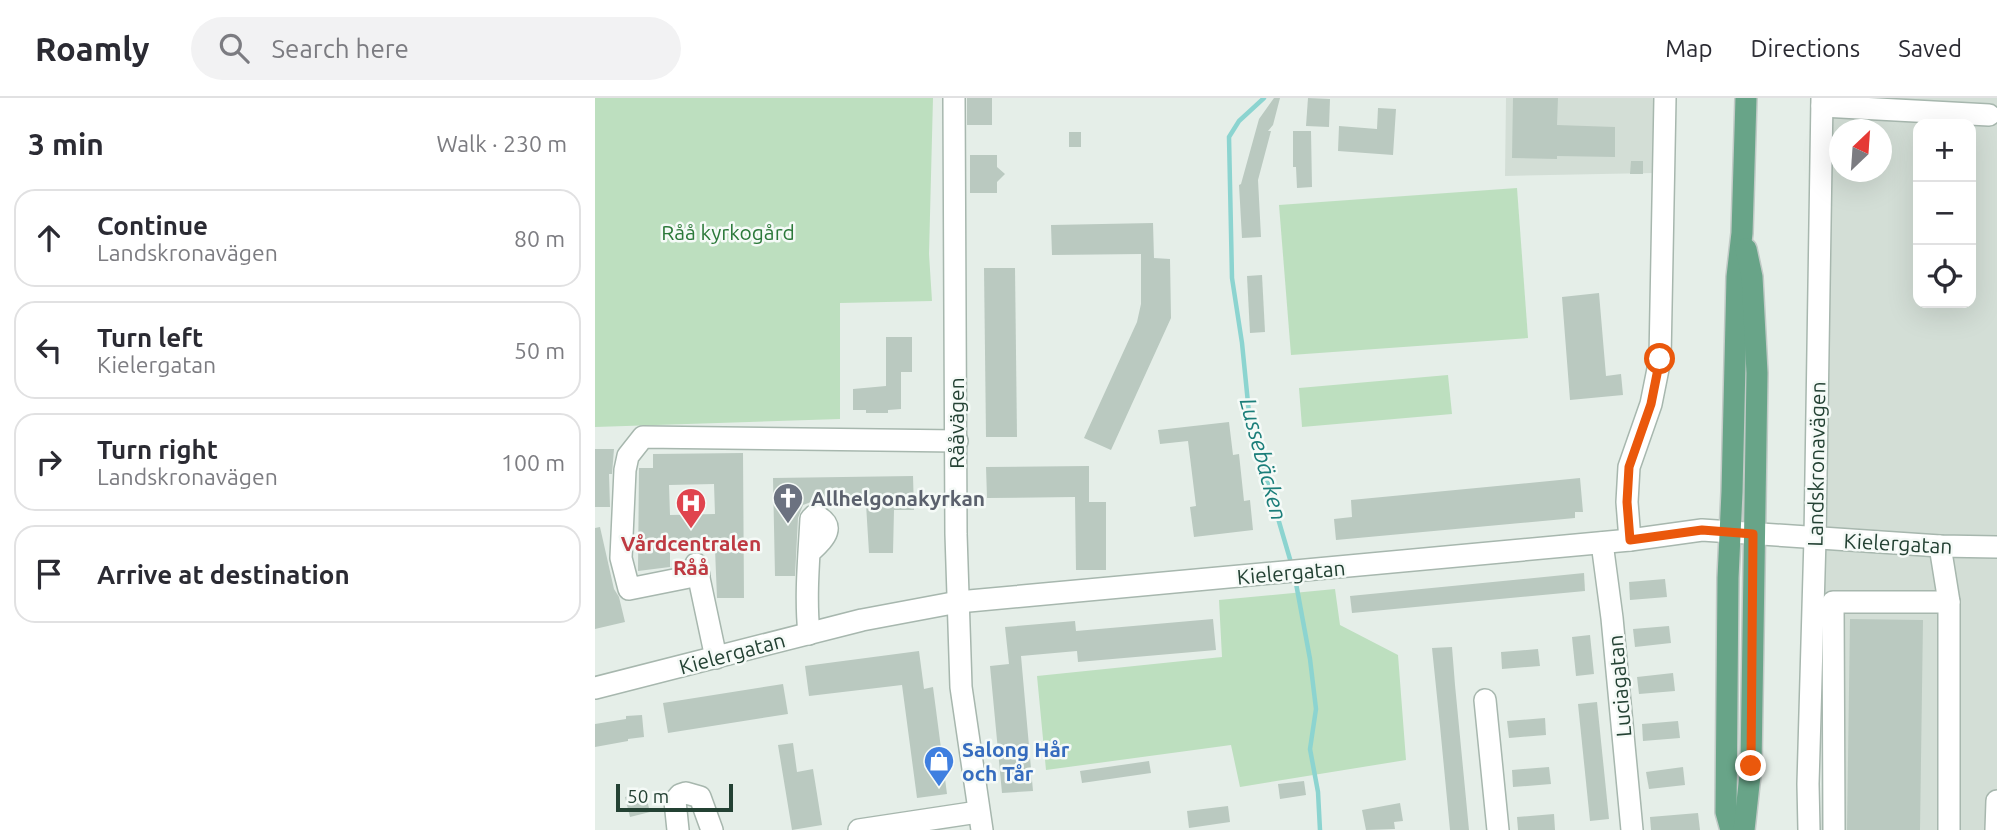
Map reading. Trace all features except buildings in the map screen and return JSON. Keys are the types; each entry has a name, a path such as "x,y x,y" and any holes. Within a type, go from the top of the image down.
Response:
{"main road":[{"path":"1731,830 1726,812 1726,692 1737,277 1742,233 1746,98"},
{"path":"1742,233 1752,277 1757,373 1751,766 1744,830"}],"street":[{"name":"Rååvägen","path":"954,98 961,687 980,821"},
{"path":"1630,540 1627,502 1629,467 1651,404 1660,359 1665,98"},
{"path":"1822,102 1989,115"},
{"name":"Landskronavägen","path":"1809,830 1822,102"},
{"path":"716,658 697,570 629,589 621,558 625,470 628,456 643,437 957,441"},
{"name":"Kielergatan","path":"595,688 862,620 958,602 1630,540 1702,530 1941,546 1997,547"},
{"name":"Luciagatan","path":"1602,542 1632,830"},
{"path":"1941,546 1949,602 1949,830"},
{"path":"809,634 810,553"},
{"path":"1833,830 1833,603 1949,602"},
{"path":"1485,700 1498,830"},
{"path":"678,830 675,801 686,793 699,797 712,830"},
{"path":"1996,830 1997,801"},
{"path":"859,830 980,821"}],"shaded area":[{"path":"1506,98 1657,98 1653,173 1505,176"},
{"path":"1833,98 1997,98 1997,830 1821,830 1832,182 1892,182 1892,119 1833,119"}],"green space":[{"name":"Råå kyrkogård","path":"595,98 933,98 929,254 932,301 840,303 840,419 595,427"},
{"path":"1517,188 1528,338 1291,355 1279,205"},
{"path":"1448,375 1452,414 1302,427 1299,388"},
{"path":"1335,589 1340,625 1398,655 1406,760 1240,787 1231,745 1046,770 1037,676 1222,657 1219,600"}],"waterway":[{"name":"Lussebäcken","path":"1264,98 1239,121 1229,137 1232,278 1250,423 1292,566"},
{"name":"Lussebäcken","path":"1295,578 1316,709 1310,749 1318,792 1320,830"}],"place":[{"name":"Allhelgonakyrkan","path":"788,525"},
{"name":"Vårdcentralen Råå","path":"691,530"},
{"name":"Salong Hår och Tår","path":"939,788"}],"route":[{"path":"1660,359 1651,404 1629,467 1627,502 1630,540 1702,530 1753,534 1751,766"}]}
